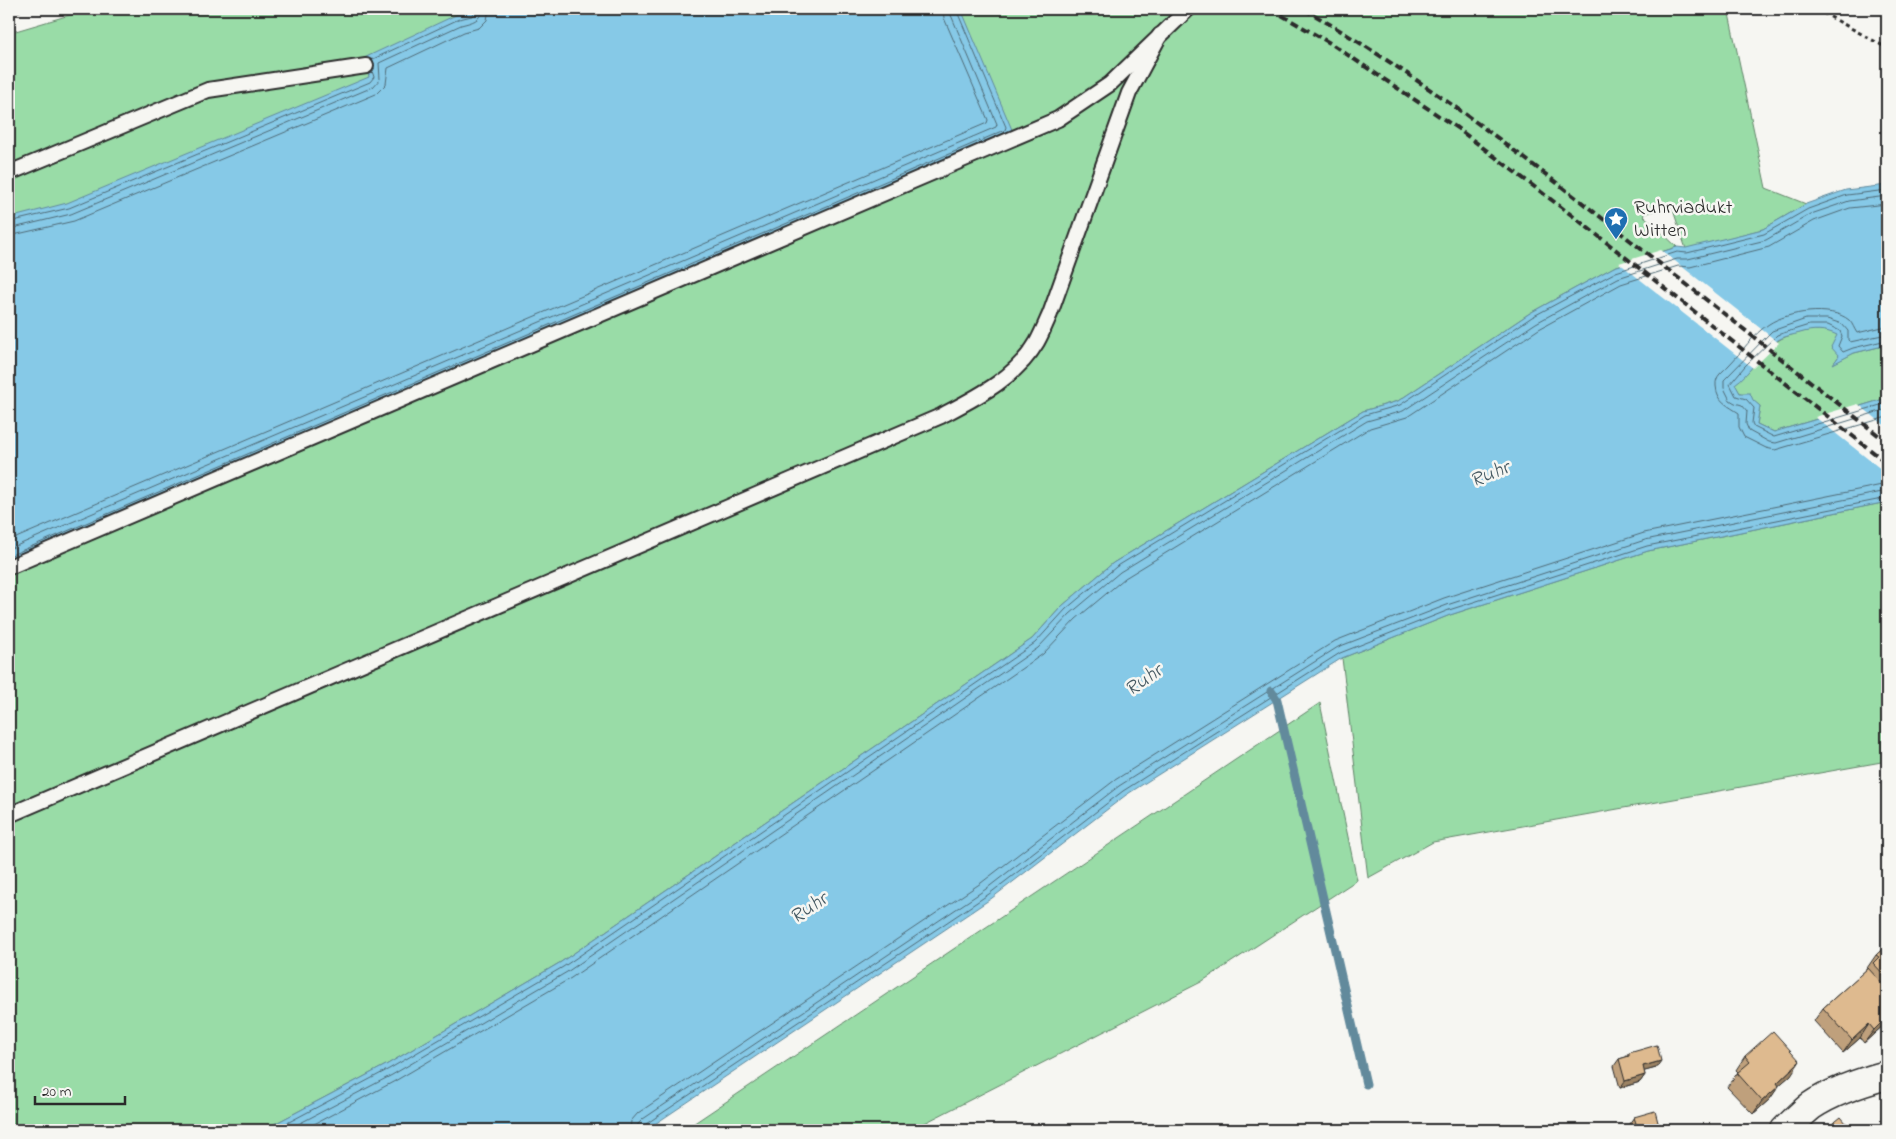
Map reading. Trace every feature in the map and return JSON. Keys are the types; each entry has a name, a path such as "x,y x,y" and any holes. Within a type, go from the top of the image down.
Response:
{"street":[{"path":"1785,1130 1810,1106 1860,1083 1887,1076"}],"lane":[{"path":"9,568 1058,119 1110,84 1188,9"},
{"path":"9,815 932,420 979,396 1014,371 1037,342 1050,314 1129,93 1160,35"},
{"path":"9,173 208,90 366,66"}],"path":[{"path":"9,13 22,9"},
{"path":"1816,9 1887,48"}],"green space":[{"path":"90,9 1728,9 1766,188 1806,204 1763,229 1686,249 1671,204 1643,215 1677,247 1614,267 1530,313 1398,401 1363,411 1113,563 1062,606 1032,639 561,962 386,1065 263,1130 9,1130 9,33"},
{"path":"1809,330 1827,330 1838,335 1839,356 1834,363 1854,353 1887,345 1887,398 1774,432 1757,424 1760,406 1740,393 1734,384 1746,374 1773,344 1786,337"},
{"path":"1887,502 1887,761 1433,842 1368,878 1342,658 1450,615 1648,551"},
{"path":"1320,703 1357,880 1201,982 911,1130 684,1130"}],"water":[{"path":"480,9 961,9 1013,132 9,561 9,218 67,203 369,77 364,58 458,14"},
{"name":"Ruhr","path":"1887,185 1887,345 1854,353 1833,364 1839,356 1831,347 1837,335 1814,330 1789,336 1780,339 1772,345 1735,384 1740,393 1750,393 1753,400 1760,406 1757,424 1774,432 1887,398 1887,502 1648,551 1450,615 1342,658 1126,795 992,898 646,1130 263,1130 386,1065 561,962 1032,639 1062,606 1113,563 1363,411 1398,401 1530,313 1614,267 1677,247 1686,248 1763,229 1806,204 1846,190"}],"pier":[{"path":"1661,250 1779,343 1753,368 1619,263"},
{"path":"1858,404 1887,427 1887,474 1815,417"}],"building":[{"path":"1887,945 1887,978 1873,963 1879,957 1876,955"},
{"path":"1868,968 1887,989 1887,1017 1874,1030 1869,1024 1852,1040 1823,1008"},
{"path":"1773,1031 1800,1061 1777,1083 1779,1086 1762,1101 1737,1073 1750,1062 1745,1056"},
{"path":"1657,1045 1661,1061 1643,1066 1645,1075 1625,1081 1619,1059 1629,1056 1629,1053"},
{"path":"1655,1111 1660,1130 1638,1130 1634,1117"},
{"path":"1841,1117 1852,1130 1825,1130"}],"waterway":[{"path":"1271,691 1277,700 1366,1084"}],"railway":[{"path":"1271,9 1330,43 1457,128 1578,220 1887,463"},
{"path":"1304,9 1389,62 1472,119 1592,210 1887,442"}],"place":[{"name":"Ruhrviadukt Witten","path":"1616,240"}]}
